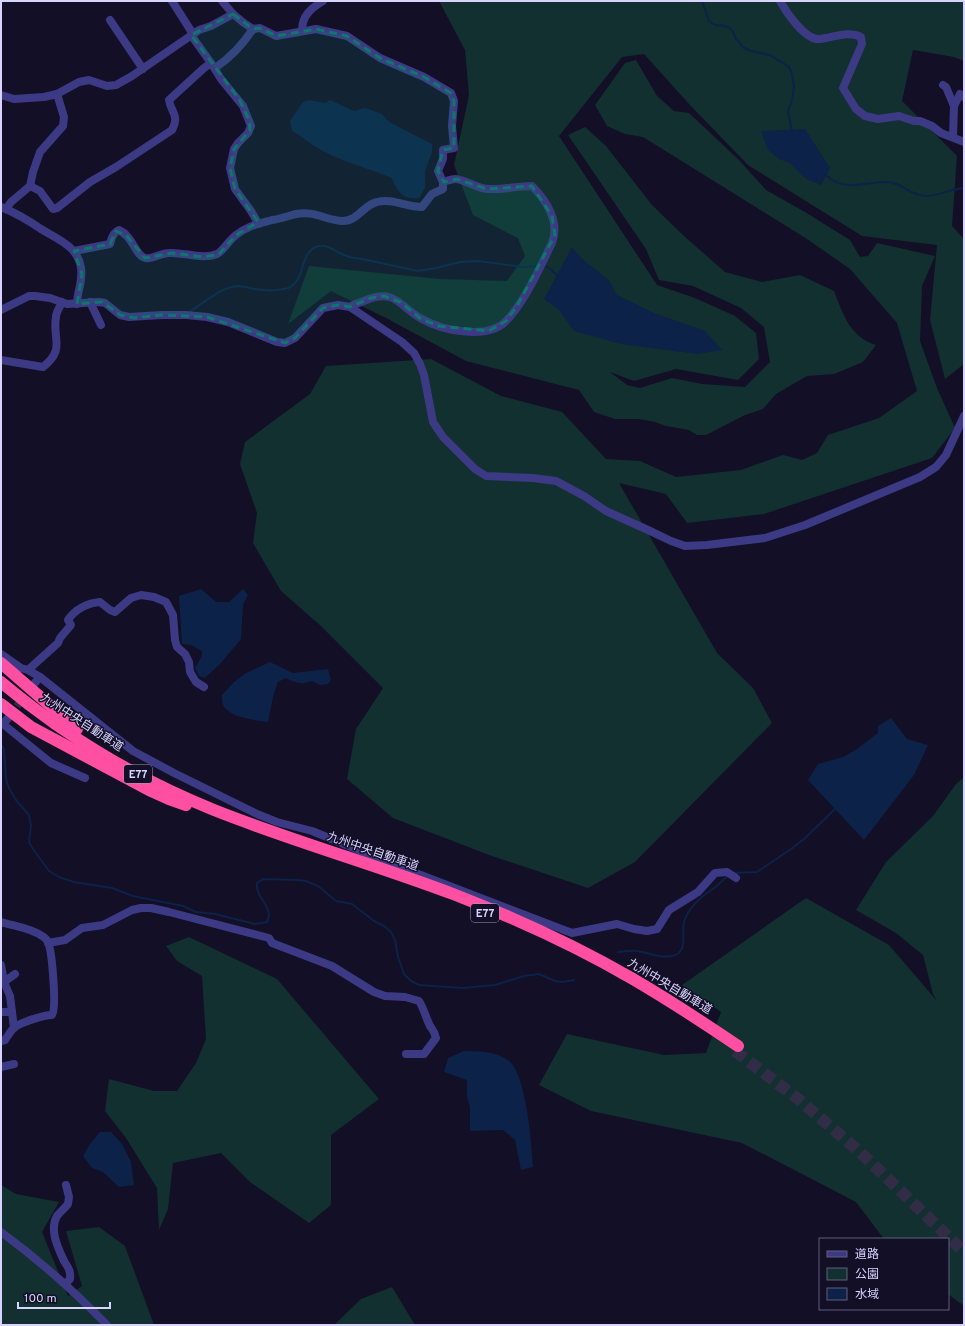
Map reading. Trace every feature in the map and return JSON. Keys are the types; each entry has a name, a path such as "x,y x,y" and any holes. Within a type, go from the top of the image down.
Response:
{"highway":[{"path":"1,663 82,733 120,759 177,788 248,818 289,838"},
{"name":"九州中央自動車道","path":"1,682 73,736 147,779 213,809 289,838 452,894 509,917 568,945 632,979 678,1006 737,1048 630,984 566,949 500,919 451,899 215,816 145,783 75,745 1,689"},
{"path":"1,704 31,727 149,790 215,816"}],"street":[{"path":"172,1 221,80 243,106 251,126 248,133 234,149 230,168 235,189 258,223"},
{"path":"74,251 110,244 112,237 116,231 119,230 131,240 140,255 145,258 150,258 160,254 172,253 194,254 204,257 211,256 219,254 227,244 244,229 258,223 294,214 307,213 338,221 347,221 355,218 366,206 382,201 422,207 432,194 443,189 443,182 438,171 443,159 443,150 454,148 452,126 454,101 450,93 424,77 380,58 347,36 316,29 302,30 279,36 260,28 253,28 233,14 222,1"},
{"path":"302,30 303,22 307,13 315,5 323,1"},
{"path":"780,1 789,14 810,36 817,39 849,33 861,37 862,44 843,88 856,108 865,116 878,119 899,116 914,121 920,121 932,126 941,133 964,142"},
{"path":"1,95 14,99 25,99 57,94 79,82 88,80 107,86 116,85 143,69 192,34 233,14"},
{"path":"110,20 143,69"},
{"path":"30,186 37,188 40,191 53,209 57,208 90,182 168,133 172,130 176,120 169,100 197,74 229,57 248,36 253,28"},
{"path":"943,85 946,87 954,106 953,137"},
{"path":"57,94 64,117 63,126 40,152 30,186 4,208 26,218 59,238 74,251 81,264 82,274 77,304"},
{"path":"954,106 960,94 964,97"},
{"path":"350,308 371,298 384,296 400,302 421,319 438,326 467,332 489,331 497,328 506,321 517,306 552,243 555,235 552,216 541,195 532,186 487,189 457,179 443,182"},
{"path":"1,310 29,296 50,298 68,304 99,302 105,304 116,313 129,317 186,315 207,317 228,322 281,343 290,342 295,338 322,308 338,305 350,308 402,342 414,353 424,375 433,422 443,437 475,469 486,476 556,480 606,511 671,542 685,546 765,538 805,524 920,477 936,467 946,455 964,416"},
{"path":"1,360 43,366 50,361 57,349 56,317 62,302"},
{"path":"90,302 101,325"},
{"path":"28,670 58,643 60,638 71,625 68,620 80,609 92,603 100,602 115,612 131,598 141,595 154,597 166,602 173,615 177,647 185,654 189,662 190,672 196,682 204,687"},
{"path":"1,654 21,668 40,677 133,751 257,814 277,822 312,831 572,933 617,924 647,931 657,929 669,910 698,892 715,873 727,872 736,878"},
{"path":"32,685 40,677"},
{"path":"10,716 2,724 51,763 85,778"},
{"path":"48,943 65,940 82,928 103,925 132,910 141,908 151,908 169,912 269,938 272,943 332,966 374,992 385,996 405,997 419,1001 430,1025 436,1033 436,1038 424,1054 406,1054"},
{"path":"1,922 37,933 48,943 54,982 55,1000 54,1013 52,1015 36,1019 14,1028 5,1040 1,1041"},
{"path":"1,965 3,982 10,996 14,1028"},
{"path":"3,982 15,974"},
{"path":"1,1012 12,1012"},
{"path":"1,1067 14,1064"},
{"path":"65,1284 70,1279 70,1272 61,1254 53,1231 54,1223 58,1215 68,1204 69,1197 66,1185"},
{"path":"1,1232 65,1284 107,1325"}],"highlighted area":[{"path":"233,14 253,29 260,28 276,36 316,29 347,36 380,58 424,77 451,93 454,101 454,148 443,150 438,171 444,182 457,179 487,189 532,186 552,216 555,235 517,306 506,321 489,331 438,326 421,319 400,302 384,296 371,298 350,307 338,305 323,308 295,338 285,343 207,317 162,315 134,318 120,315 102,302 77,304 82,274 74,251 110,244 116,231 127,236 145,258 172,253 204,257 219,254 236,235 258,222 235,189 230,168 234,149 250,130 249,120 239,99 191,35"}],"green space":[{"path":"439,1 964,1 964,61 954,57 913,50 902,101 957,156 952,226 964,239 964,364 945,379 930,320 937,245 862,236 748,165 689,104 644,54 622,57 559,136 657,285 695,298 735,316 756,333 759,359 738,380 676,369 634,381 610,372 627,385 640,388 672,378 702,384 745,387 770,362 764,327 741,308 693,286 659,280 646,249 568,135 585,127 606,146 652,205 684,236 725,272 762,282 800,275 834,291 844,316 849,324 860,336 876,345 863,362 834,374 807,376 776,394 763,409 745,415 706,435 697,435 689,430 666,426 655,422 639,419 615,419 594,412 579,390 466,361 386,318 331,291 288,324 309,266 440,279 507,281 525,256 518,238 473,215 454,165 469,95 465,50"},
{"path":"636,60 657,96 674,111 689,113 739,160 766,190 850,240 860,257 868,256 877,243 935,256 922,286 920,341 937,388 955,428 932,458 764,514 687,523 666,494 619,483 717,653 753,688 772,723 635,862 588,888 489,855 393,818 347,779 356,729 383,688 321,626 281,591 253,543 257,513 240,464 245,442 310,394 326,366 431,359 501,396 562,412 606,459 640,461 676,477 741,470 783,455 802,460 817,453 828,435 879,418 917,391 897,323 850,269 807,239 643,137 625,134 607,126 595,105 625,63"},
{"path":"964,777 964,1306 949,1295 949,1238 883,1238 856,1202 742,1143 591,1111 539,1085 567,1034 664,1055 706,1053 721,1012 682,985 806,898 889,945 937,1001 933,994 923,955 896,933 856,910 886,862 933,816 956,784"},
{"path":"189,937 277,979 379,1099 331,1135 331,1205 309,1223 250,1182 221,1153 173,1163 168,1209 159,1230 157,1188 126,1138 105,1111 109,1079 154,1091 177,1091 196,1063 206,1039 202,976 177,961 166,946"},
{"path":"1,1185 16,1194 59,1202 42,1232 68,1296 82,1286 66,1231 99,1227 125,1246 154,1325 3,1325 1,1321"},
{"path":"392,1287 415,1325 334,1325 361,1299"}],"water":[{"path":"309,100 325,103 330,100 354,111 365,108 382,114 389,122 432,144 432,152 425,171 425,188 419,198 409,198 401,194 392,178 345,161 323,151 294,132 290,121 303,102"},
{"path":"805,129 830,168 821,185 806,179 790,163 779,159 768,150 761,131"},
{"path":"572,247 581,258 609,280 617,295 654,313 705,331 722,350 697,354 621,344 574,331 558,309 544,299"},
{"path":"201,589 216,602 229,602 243,589 248,595 243,605 241,639 221,663 205,678 199,676 195,668 202,656 202,651 191,645 182,644 179,596"},
{"path":"270,662 293,673 328,669 331,680 328,684 320,685 312,681 299,683 286,678 278,682 273,697 268,722 243,718 226,709 223,704 222,695 233,683 246,673"},
{"path":"891,718 907,739 928,745 914,775 864,840 808,780 818,764 843,757 857,749 878,733 878,726"},
{"path":"464,1051 487,1052 499,1055 509,1061 515,1068 524,1094 527,1110 533,1167 521,1170 515,1140 503,1130 470,1131 470,1108 467,1096 467,1080 444,1072 448,1058"},
{"path":"100,1132 111,1132 122,1144 131,1162 134,1185 119,1187 103,1172 92,1168 83,1156 90,1144"}],"waterway":[{"path":"702,1 709,21 715,25 730,28 736,39 744,48 770,55 789,67 794,86 792,100 788,111 792,132"},
{"path":"824,174 833,180 844,184 854,185 891,182 916,194 925,196 964,188"},
{"path":"189,312 230,287 240,286 269,290 288,288 298,279 308,254 312,249 319,246 329,247 346,256 418,271 460,262 478,261 523,267 537,266"},
{"path":"544,266 548,267 558,276"},
{"path":"1,745 4,749 6,779 9,788 16,800 29,815 31,826 29,842 49,871 59,877 74,882 112,888 133,896 183,906 196,912 215,914 255,924 267,922 269,917 269,912 259,893 257,883 263,879 306,881 318,886 336,901 352,904 391,932 395,940 398,957 404,974 411,981 419,985 463,988 495,985 524,976 539,974 555,981 563,982 574,980"},
{"path":"733,873 757,872 804,839 836,808"},
{"path":"618,952 634,951 663,957 677,954 681,951 682,947 684,922 692,907 728,876"}],"tunnel":[{"path":"10,716 25,695"},
{"path":"735,1051 797,1098 860,1152 964,1252"}]}
